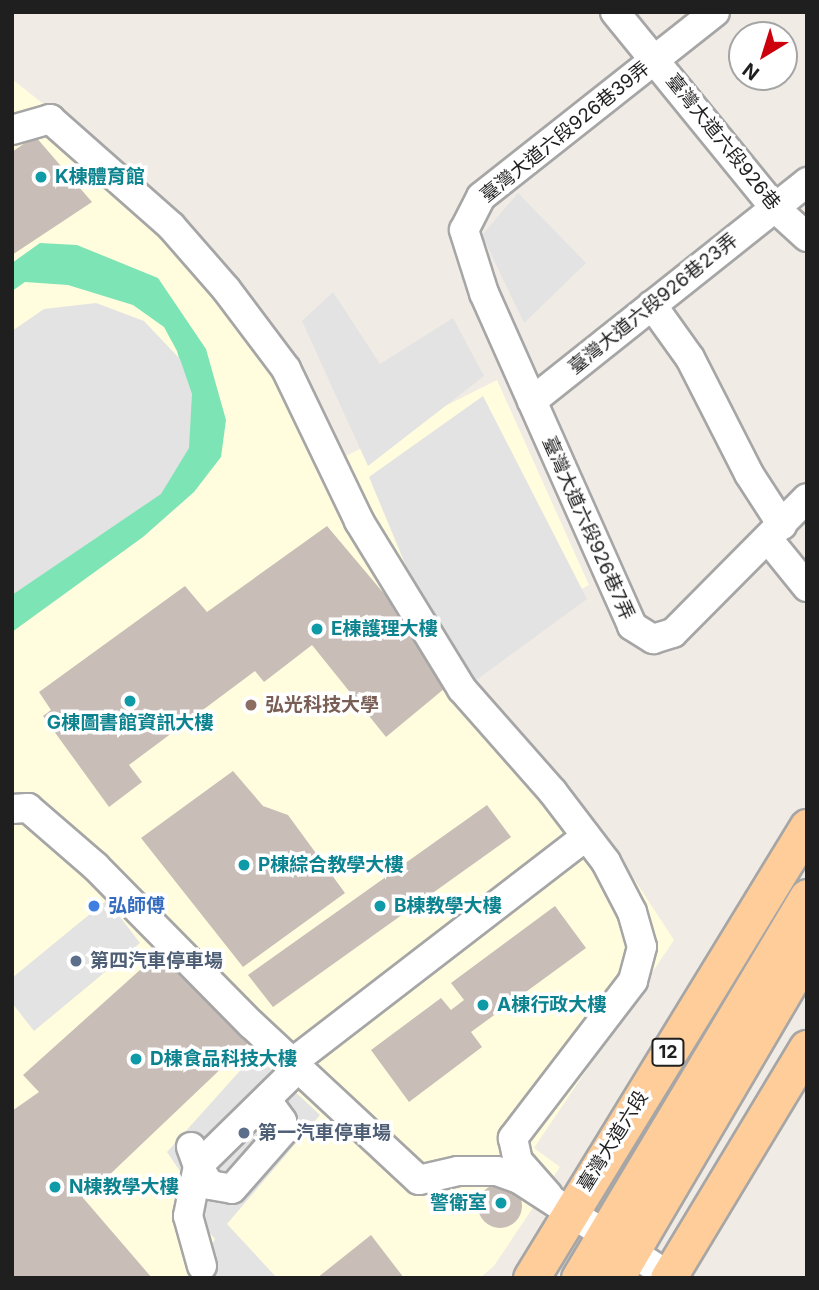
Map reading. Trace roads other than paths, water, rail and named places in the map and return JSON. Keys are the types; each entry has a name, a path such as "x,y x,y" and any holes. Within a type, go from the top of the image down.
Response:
{"main road":[{"name":"臺灣大道六段","path":"531,1278 559,1203 750,919 807,827"},
{"name":"臺灣大道六段","path":"579,1278 618,1254 800,939 807,897"},
{"path":"668,1277 807,1048"}],"street":[{"name":"臺灣大道六段926巷","path":"615,12 656,58 775,208 807,237"},
{"name":"臺灣大道六段926巷39弄","path":"532,401 484,293 464,230 471,210 481,197 715,12"},
{"path":"12,131 50,119 171,226 226,289 286,369 359,521 462,689 586,836 632,912 642,947 633,981 513,1138 518,1161 559,1203 618,1254 668,1277"},
{"name":"臺灣大道六段926巷23弄","path":"532,401 807,182"},
{"path":"652,305 690,358 775,532 807,587"},
{"name":"臺灣大道六段926巷7弄","path":"532,401 613,592 632,626 653,639 673,633 697,613 807,498"},
{"path":"12,809 28,808 96,867 296,1065 419,1180 458,1171 498,1171 559,1203"},
{"path":"202,1266 188,1216 194,1156 267,1100 296,1065 586,836"},
{"path":"750,919 800,939"},
{"path":"194,1156 210,1185 232,1189 283,1131 282,1121 267,1100"}],"place":[{"name":"K棟體育館","path":"41,177"},
{"name":"E棟護理大樓","path":"317,629"},
{"name":"G棟圖書館資訊大樓","path":"130,701"},
{"name":"弘光科技大學","path":"251,705"},
{"name":"P棟綜合教學大樓","path":"244,865"},
{"name":"弘師傅","path":"94,906"},
{"name":"B棟教學大樓","path":"380,906"},
{"name":"第四汽車停車場","path":"76,961"},
{"name":"A棟行政大樓","path":"483,1005"},
{"name":"D棟食品科技大樓","path":"136,1059"},
{"name":"第一汽車停車場","path":"244,1133"},
{"name":"N棟教學大樓","path":"55,1187"},
{"name":"警衛室","path":"501,1203"}]}
